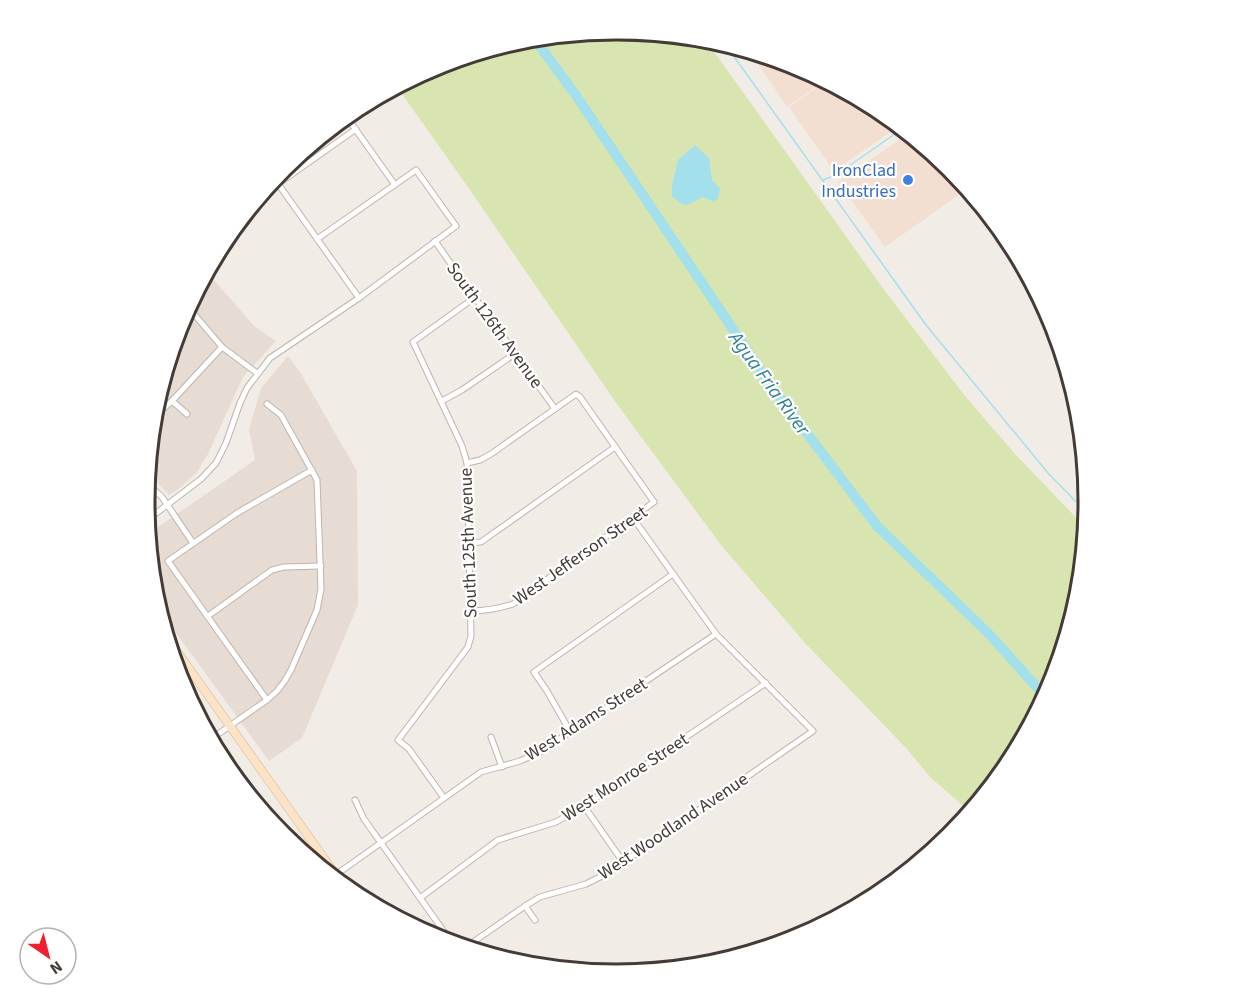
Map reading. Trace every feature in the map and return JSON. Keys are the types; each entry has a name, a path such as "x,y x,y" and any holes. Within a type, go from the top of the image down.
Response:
{"street":[{"path":"352,124 395,185"},
{"path":"303,163 356,129"},
{"path":"155,514 201,479 216,463 244,395 257,373 270,358 358,298 456,226 416,170 317,239"},
{"path":"280,187 358,298"},
{"name":"South 126th Avenue","path":"435,241 555,409"},
{"name":"South 125th Avenue","path":"444,798 409,749 398,740 468,647 471,636 467,463 442,401 413,342 474,298"},
{"path":"195,315 222,347 257,373"},
{"path":"165,407 222,347"},
{"path":"442,401 516,353"},
{"path":"467,463 491,454 576,394 615,447 481,542 469,543"},
{"path":"172,401 187,414"},
{"path":"218,734 267,700 284,682 317,610 321,589 317,480 281,415 267,404"},
{"name":"West Jefferson Street","path":"470,611 484,611 513,604 654,502 615,447"},
{"path":"267,700 168,561 237,513 312,470"},
{"path":"155,491 162,497 193,543"},
{"path":"633,518 716,634 766,683"},
{"path":"208,616 272,570 284,567 321,567"},
{"path":"570,733 548,691 534,672 673,574"},
{"name":"West Adams Street","path":"340,871 481,772 520,761 540,752 716,634"},
{"path":"182,659 321,856"},
{"name":"West Woodland Avenue","path":"475,941 540,897 586,884 608,873 813,731 766,683"},
{"name":"West Monroe Street","path":"420,898 498,840 556,822 584,806 766,683"},
{"path":"491,737 502,767"},
{"path":"355,800 380,843 440,927"},
{"path":"584,806 623,862"},
{"path":"525,906 535,920"}],"shaded area":[{"path":"757,63 817,86 787,107"},
{"path":"818,87 847,102 891,132 834,171 789,107"},
{"path":"901,139 921,155 960,194 885,247 838,182"},
{"path":"213,279 254,326 276,341 243,377 208,454 197,472 169,495 156,481 164,412 179,354 190,325"},
{"path":"288,356 300,372 357,471 358,605 302,738 269,761 173,629 164,592 156,529 255,460 249,429 261,388"}],"green space":[{"path":"616,40 647,41 713,50 882,287 965,396 1015,454 1077,519 1069,592 1054,650 1043,679 1016,733 983,783 963,806 931,778 906,748 805,643 721,545 619,407 402,94 468,65 526,49 556,44"}],"water":[{"path":"695,145 709,158 712,180 720,189 718,198 714,202 703,197 684,205 672,196 672,185 678,160"}],"waterway":[{"name":"Agua Fria River","path":"540,47 577,97 769,383 877,526 988,633 1038,689"},
{"path":"733,55 926,325 1048,473 1078,504"},
{"path":"823,180 836,175 895,134"}],"place":[{"name":"IronClad Industries","path":"908,180"}]}
